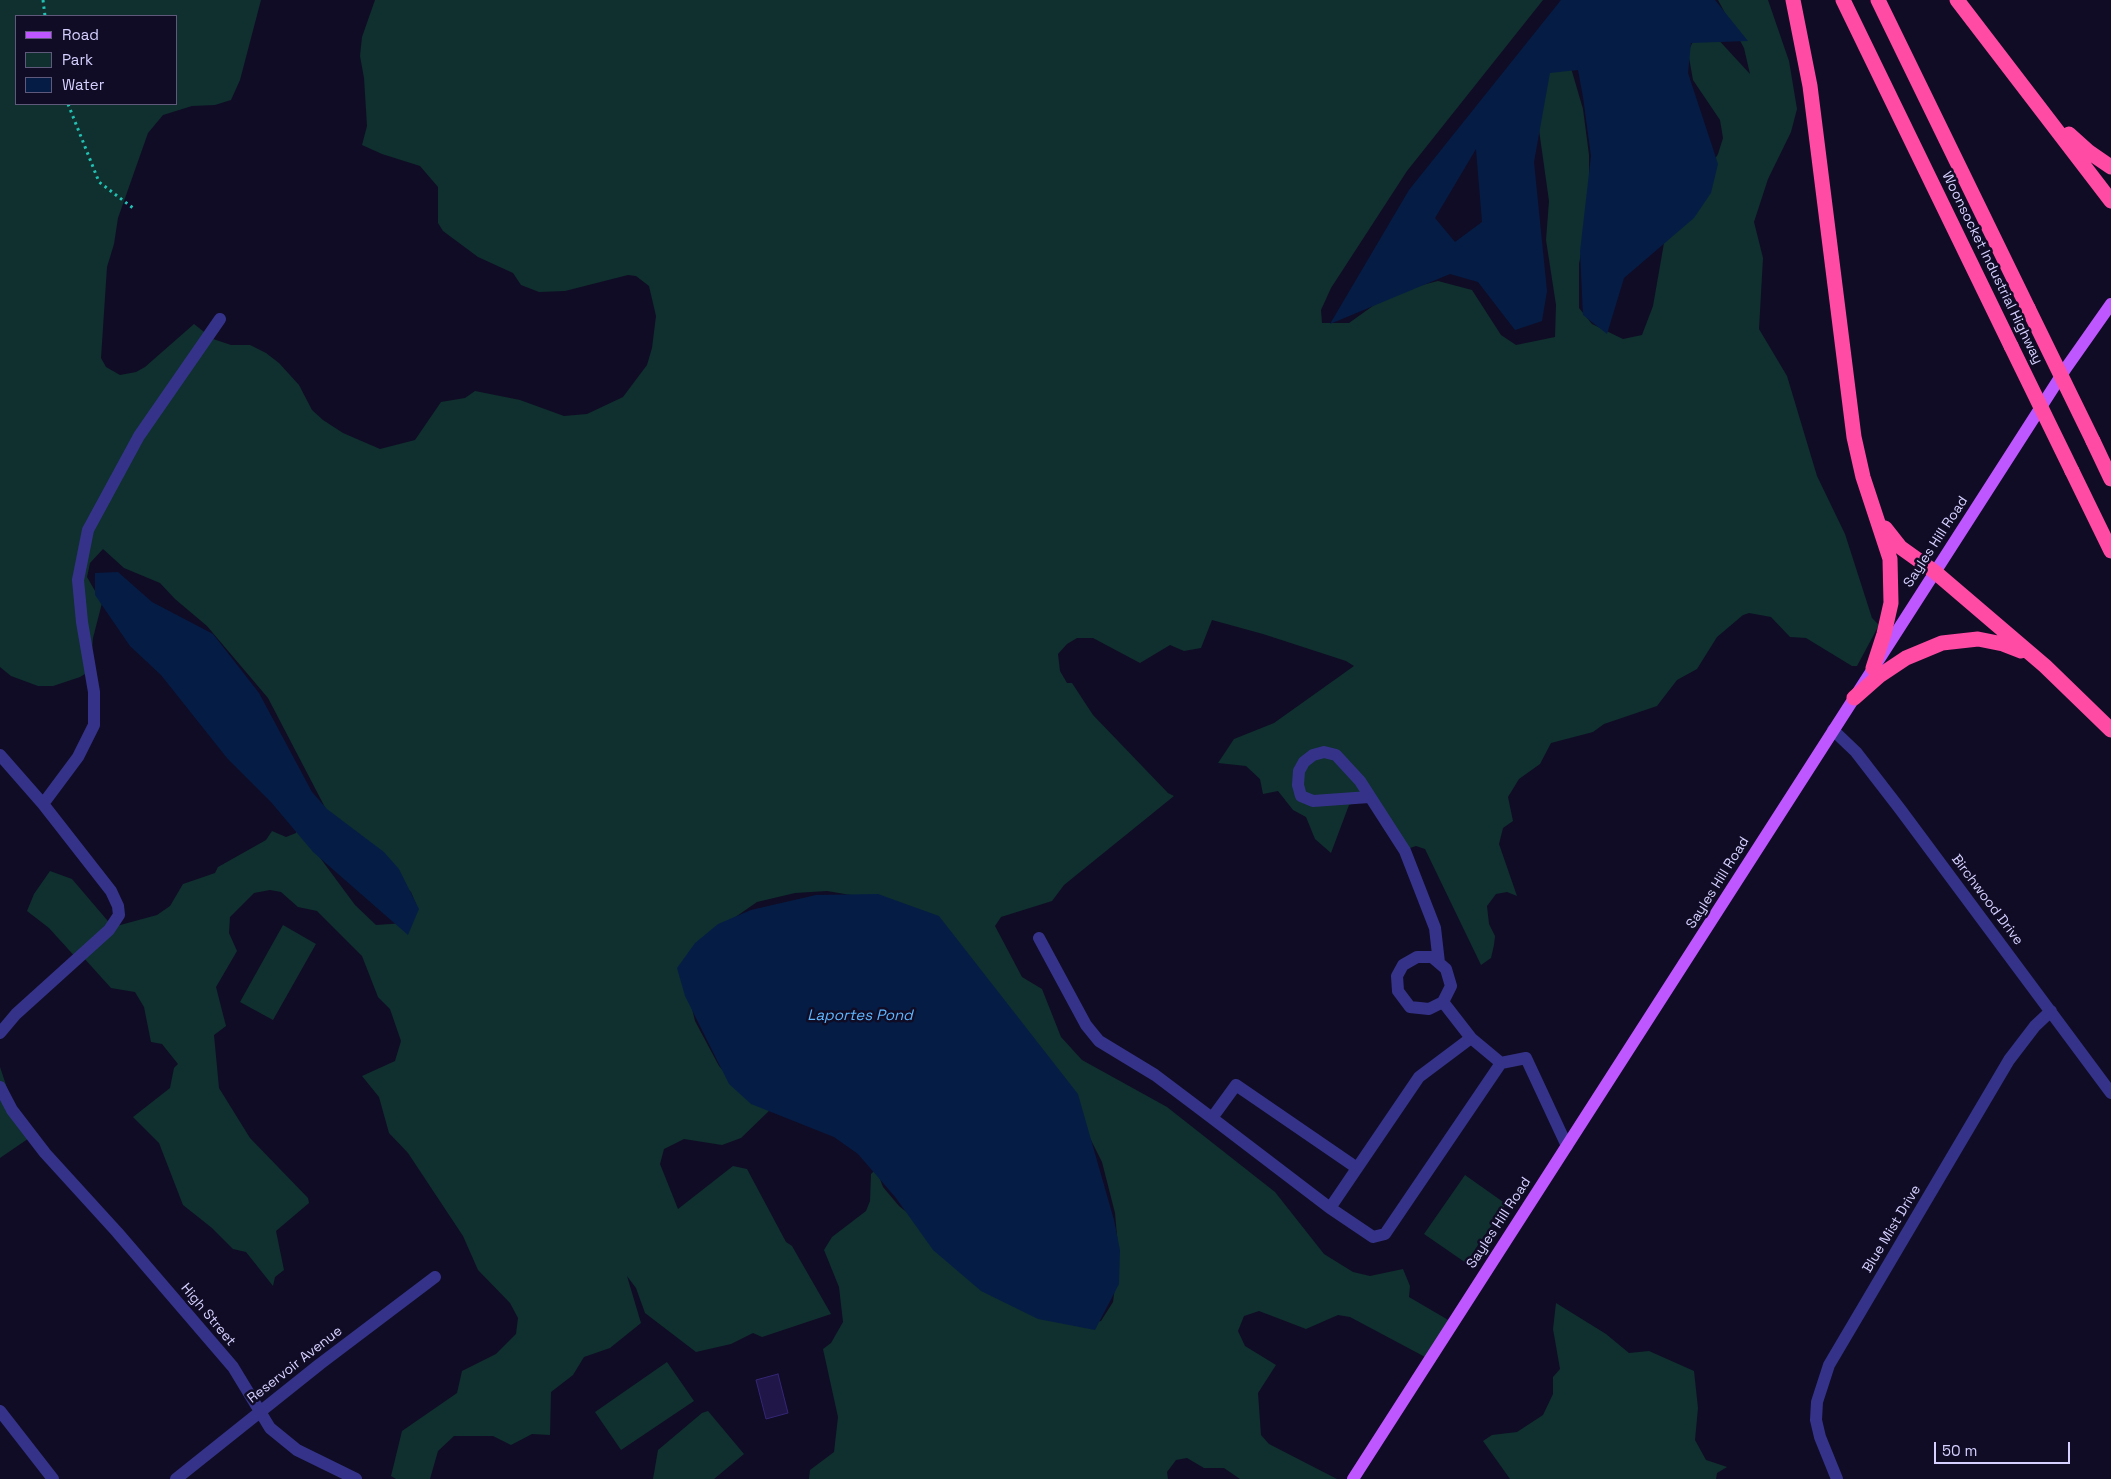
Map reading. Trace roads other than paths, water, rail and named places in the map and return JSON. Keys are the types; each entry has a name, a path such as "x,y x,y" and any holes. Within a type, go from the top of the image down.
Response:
{"highway":[{"path":"1793,0 1808,69 1854,437 1871,500 1890,559 1892,588 1888,618 1873,668"},
{"name":"Woonsocket Industrial Highway","path":"1843,0 2111,551"},
{"name":"Woonsocket Industrial Highway","path":"1878,0 2111,479"},
{"path":"1956,0 2111,201"},
{"path":"2018,79 2068,134 2111,167"},
{"path":"1871,500 1885,528 1900,548 1934,572 2045,666 2111,730"},
{"path":"1854,698 1879,676 1906,658 1930,646 1954,640 1978,639 2003,644 2026,654 2045,666"}],"main road":[{"name":"Sayles Hill Road","path":"1353,1479 1934,572 2066,368 2111,304"}],"street":[{"path":"43,804 78,757 94,725 94,692 82,622 78,580 88,530 139,436 220,319"},
{"name":"Birchwood Drive","path":"1833,730 1856,752 1884,788 2111,1093"},
{"path":"1369,797 1313,801 1301,796 1298,785 1299,772 1304,762 1313,755 1324,752 1336,755 1360,781 1405,851 1435,928 1438,963"},
{"path":"0,755 43,804 111,891 118,906 119,915 109,930 16,1014 0,1033"},
{"path":"1039,938 1082,1018 1099,1041 1155,1076 1330,1208 1373,1237 1386,1234 1501,1064 1526,1058 1567,1146"},
{"path":"1417,957 1432,958 1446,969 1451,986 1443,1002 1429,1009 1410,1007 1398,991 1398,976 1403,965 1417,957"},
{"path":"1443,1002 1471,1038 1501,1064"},
{"name":"Blue Mist Drive","path":"1837,1479 1820,1437 1816,1420 1816,1402 1829,1365 2009,1060 2035,1026 2051,1011"},
{"path":"1330,1208 1419,1077 1471,1038"},
{"path":"1212,1118 1236,1085 1357,1168"},
{"name":"High Street","path":"0,1087 12,1110 45,1153 118,1232 233,1367 253,1397 270,1428 297,1450 356,1479"},
{"name":"Reservoir Avenue","path":"176,1479 435,1277"},
{"path":"0,1411 53,1479"}],"water":[{"path":"1561,0 1715,0 1748,41 1691,43 1688,73 1718,164 1711,193 1694,218 1624,278 1607,334 1583,315 1580,251 1591,156 1578,70 1550,73 1534,162 1547,291 1542,321 1515,330 1478,282 1450,274 1330,324 1409,190","holes":["1476,149 1482,222 1455,242 1435,218"]},
{"path":"118,572 152,602 213,634 259,693 312,792 327,809 384,852 399,869 419,909 408,935 313,852 271,802 227,758 161,675 130,646 95,595 95,573"},
{"name":"Laportes Pond","path":"878,894 939,916 1078,1094 1114,1220 1120,1250 1119,1284 1095,1330 1038,1319 981,1291 933,1250 896,1198 858,1154 834,1137 751,1104 729,1084 685,996 677,968 695,943 718,924 751,910 816,895"}]}
